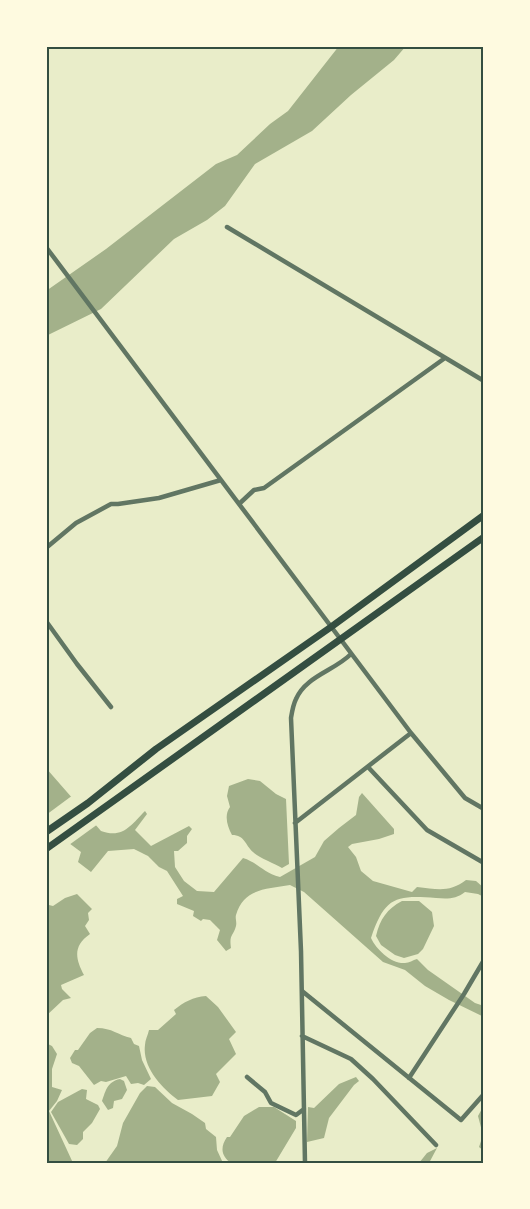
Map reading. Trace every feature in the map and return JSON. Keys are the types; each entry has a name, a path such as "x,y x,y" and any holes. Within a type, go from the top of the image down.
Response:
{"main road":[{"path":"46,832 88,803 156,749 331,627 484,514"},
{"path":"46,849 484,537"}],"street":[{"path":"227,227 484,382"},
{"path":"46,247 411,733 465,798 484,809"},
{"path":"240,504 254,490 264,488 445,358"},
{"path":"46,548 76,523 111,504 159,498 221,480"},
{"path":"46,621 111,707"},
{"path":"305,1163 302,991 291,718 296,698 313,678 333,668 351,654"},
{"path":"295,823 411,733"},
{"path":"368,767 427,830 484,863"},
{"path":"409,1078 484,960"},
{"path":"302,991 461,1120 484,1094"},
{"path":"302,1036 351,1059 436,1144"},
{"path":"248,1077 265,1092 271,1103 296,1116 304,1109"}],"shaded area":[{"path":"339,46 406,46 394,60 351,95 312,131 255,164 225,206 207,220 174,239 101,309 46,336 46,291 106,249 216,164 237,155 270,124 288,111"},
{"path":"46,768 101,831 109,833 121,832 131,826 145,811 147,814 135,830 151,846 189,826 192,829 187,836 187,843 178,851 174,851 175,867 184,881 197,891 214,892 243,858 280,877 315,857 324,841 356,815 359,797 362,793 394,829 394,834 352,844 348,847 356,857 361,871 373,881 412,892 417,887 437,889 454,887 466,880 476,881 484,888 484,897 465,892 452,898 411,897 393,902 381,914 371,938 380,951 394,961 406,963 417,959 428,970 475,1003 484,1006 484,1017 425,986 405,970 383,962 304,892 290,885 257,891 245,899 236,915 231,948 226,951 217,940 220,930 210,920 203,919 201,921 193,916 194,911 177,904 177,899 183,896 167,871 159,867 148,856 134,849 108,851 91,872 78,862 81,852 46,826"},
{"path":"248,779 260,781 276,794 286,799 289,864 282,868 256,854 240,837 232,835 229,828 227,817 230,807 227,796 229,786"},
{"path":"77,894 92,909 88,913 89,920 85,926 90,934 81,943 77,953 77,958 84,975 61,985 62,989 71,998 63,1000 46,1016 46,907 49,905 53,906 65,898"},
{"path":"402,901 419,901 432,912 434,926 423,949 418,954 404,958 395,955 381,945 376,936 385,915 392,907"},
{"path":"206,996 218,1007 236,1032 229,1039 236,1054 216,1074 220,1082 212,1096 178,1100 160,1083 150,1069 145,1053 145,1041 149,1030 158,1030 176,1014 174,1010 178,1007 185,1002"},
{"path":"97,1028 107,1029 131,1038 134,1044 139,1046 142,1060 151,1079 144,1085 138,1083 131,1084 126,1076 106,1082 101,1081 94,1085 79,1066 72,1063 70,1058 90,1033"},
{"path":"46,1043 52,1046 57,1054 52,1069 52,1087 62,1090 57,1101 49,1111 73,1163 46,1163"},
{"path":"356,1077 359,1081 329,1118 324,1138 307,1142 308,1107 314,1108 339,1084"},
{"path":"120,1079 124,1081 127,1090 122,1099 114,1101 113,1108 108,1110 102,1101 105,1093 112,1082"},
{"path":"147,1086 155,1087 172,1103 205,1123 206,1129 216,1137 217,1150 223,1163 105,1163 117,1146 123,1123 140,1093"},
{"path":"82,1089 87,1090 86,1099 98,1105 100,1109 92,1123 83,1132 83,1139 77,1145 69,1144 51,1112 58,1102"},
{"path":"484,1105 484,1151 479,1147 483,1135 478,1116"},
{"path":"259,1107 274,1107 296,1121 296,1128 275,1163 231,1163 223,1154 227,1137 230,1137 244,1116"},
{"path":"437,1148 429,1163 419,1163 427,1153"}],"pier":[{"path":"73,795 98,824 69,845 46,829 46,815"}]}
